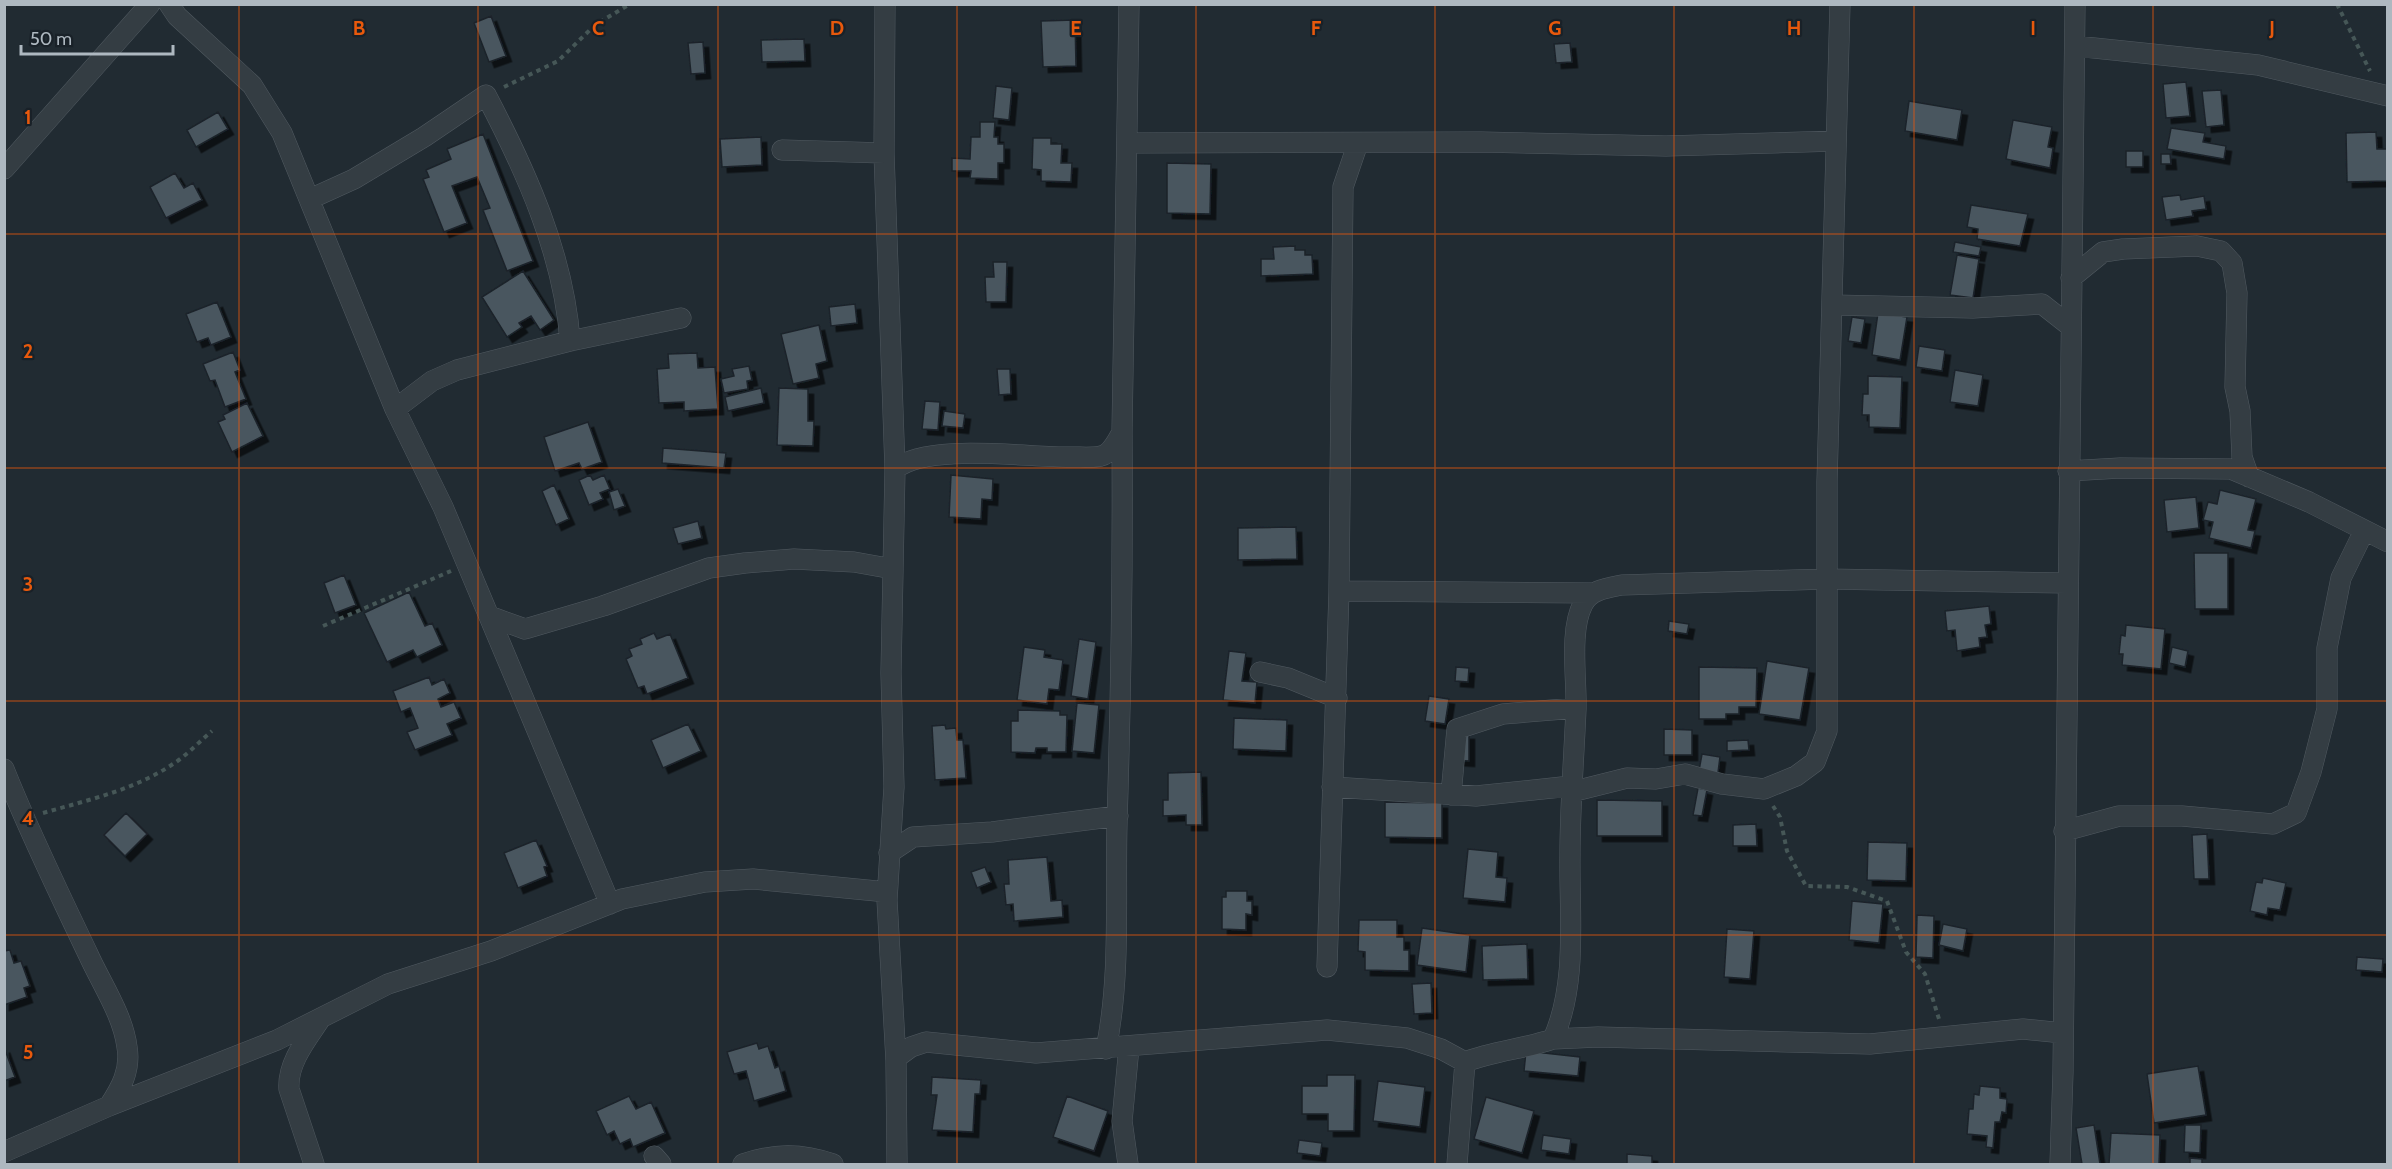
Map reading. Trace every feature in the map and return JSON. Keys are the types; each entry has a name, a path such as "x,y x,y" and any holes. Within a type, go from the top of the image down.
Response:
{"street":[{"path":"4,169 150,4"},
{"path":"169,4 177,16 252,85 282,133 395,409 468,564 610,904"},
{"path":"885,4 885,153 895,469 891,673 894,786 887,892 896,1058 897,1164"},
{"path":"1106,1049 1113,1015 1118,816 1130,4"},
{"path":"1332,787 1476,796 1571,789 1627,778 1656,779 1685,774 1722,784 1764,789 1796,776 1815,762 1827,732 1827,579 1840,4"},
{"path":"2060,1164 2075,4"},
{"path":"2075,46 2258,65 2385,96"},
{"path":"310,199 354,178 486,95 506,133 544,226 567,305 570,340"},
{"path":"1129,143 1480,142 1666,146 1836,141"},
{"path":"1328,967 1332,787 1337,698 1343,187 1358,143"},
{"path":"782,150 885,153"},
{"path":"2071,278 2103,252 2123,249 2197,246 2221,251 2232,263 2237,293 2235,387 2240,411 2242,457 2249,477"},
{"path":"1832,305 1972,308 2042,304 2070,326"},
{"path":"395,409 432,381 457,370 570,340 681,318"},
{"path":"895,469 917,457 995,454 1057,457 1103,456 1111,450 1122,432"},
{"path":"2068,471 2120,468 2231,469 2309,502 2388,542"},
{"path":"2064,831 2120,816 2182,816 2272,824 2296,813 2311,772 2327,709 2327,648 2341,578 2364,531"},
{"path":"489,616 525,629 603,606 709,568 745,563 794,559 854,562 893,569"},
{"path":"1339,591 1593,593 1622,585 1827,579 2067,583"},
{"path":"1553,1039 1560,1023 1567,992 1576,644 1583,604 1593,593"},
{"path":"1260,672 1288,678 1337,698"},
{"path":"1451,795 1457,729 1503,714 1576,708"},
{"path":"4,769 119,1020 128,1046 128,1069 120,1089 109,1106"},
{"path":"889,853 913,837 992,831 1118,816"},
{"path":"4,1152 109,1106 277,1040 395,981 473,958 610,904 666,889 753,879 887,892"},
{"path":"314,1164 289,1089 288,1078 298,1055 323,1016"},
{"path":"896,1058 911,1047 926,1042 1036,1053 1326,1030 1407,1038 1441,1049 1465,1062 1491,1052 1529,1047 1553,1039 1598,1037 1870,1044 2023,1029 2063,1033"},
{"path":"1128,1164 1122,1121 1129,1047"},
{"path":"1457,1164 1465,1062"},
{"path":"743,1164 772,1156 792,1155 810,1156 833,1164"}],"path":[{"path":"486,95 558,61 595,25 630,4"},
{"path":"2337,4 2385,96"},
{"path":"322,626 468,564"},
{"path":"25,818 110,794 147,779 174,764 212,731"},
{"path":"1764,789 1780,817 1787,851 1806,886 1847,887 1887,901 1906,952 1925,974 1932,988 1944,1037"}],"building":[{"path":"491,16 506,56 489,62 474,23"},
{"path":"1075,20 1076,66 1043,67 1041,21"},
{"path":"804,39 805,61 762,62 761,40"},
{"path":"703,42 705,73 691,74 688,43"},
{"path":"1570,43 1572,62 1556,63 1554,44"},
{"path":"2186,82 2190,116 2166,118 2163,84"},
{"path":"996,86 1012,88 1009,120 993,118"},
{"path":"2221,90 2224,125 2206,127 2202,91"},
{"path":"1909,101 1962,110 1957,140 1905,131"},
{"path":"218,112 228,129 196,147 187,130"},
{"path":"2013,120 2052,127 2048,147 2053,148 2050,168 2006,159"},
{"path":"980,122 995,122 994,137 998,137 998,144 1004,144 1004,163 998,163 998,179 970,178 971,171 952,171 952,158 970,159 971,137 980,137"},
{"path":"2171,128 2205,133 2203,142 2226,146 2224,159 2167,149"},
{"path":"2376,132 2377,149 2388,149 2388,181 2347,182 2346,133"},
{"path":"483,134 533,261 507,271 483,210 490,208 477,177 452,186 467,223 444,232 423,179 429,177 426,170 451,159 447,149"},
{"path":"761,137 762,165 722,167 720,139"},
{"path":"1033,138 1051,138 1051,144 1062,144 1061,163 1072,163 1071,182 1041,181 1041,170 1032,169"},
{"path":"2126,151 2143,151 2143,167 2126,167"},
{"path":"2161,154 2170,154 2171,164 2161,164"},
{"path":"1167,163 1211,164 1210,214 1167,213"},
{"path":"175,173 184,188 193,183 202,200 166,218 150,187"},
{"path":"2180,195 2181,200 2204,196 2206,209 2192,211 2193,216 2166,220 2162,197"},
{"path":"1971,205 2028,214 2020,246 1977,239 1978,229 1967,227"},
{"path":"1955,242 1981,247 1979,256 1953,252"},
{"path":"1295,246 1295,250 1305,250 1305,255 1312,255 1313,274 1261,276 1261,259 1274,259 1273,247"},
{"path":"1957,255 1979,259 1973,298 1950,295"},
{"path":"993,262 1007,262 1006,302 986,302 985,277 994,277"},
{"path":"523,271 554,320 540,330 531,316 519,323 522,327 507,337 482,297"},
{"path":"217,302 231,337 211,345 208,338 197,342 186,314"},
{"path":"855,304 857,323 831,326 829,307"},
{"path":"1878,313 1907,317 1900,360 1872,355"},
{"path":"1852,317 1865,319 1861,343 1848,341"},
{"path":"819,325 827,361 816,364 819,378 793,384 781,334"},
{"path":"1919,346 1945,350 1942,371 1916,367"},
{"path":"233,352 240,370 235,372 246,399 225,407 215,380 210,381 203,364"},
{"path":"697,353 698,368 715,367 718,409 684,411 684,402 659,403 657,369 669,368 668,354"},
{"path":"749,366 752,380 747,381 748,389 724,393 721,379 734,376 732,369"},
{"path":"997,369 1010,369 1011,394 999,395"},
{"path":"1955,370 1983,375 1978,406 1950,402"},
{"path":"1868,376 1902,377 1900,428 1869,427 1869,415 1862,415 1863,394 1868,394"},
{"path":"761,388 764,403 728,411 725,397"},
{"path":"779,388 808,389 808,421 814,421 813,446 777,445"},
{"path":"925,401 940,402 938,430 922,429"},
{"path":"247,403 263,436 232,452 218,422 225,419 223,415"},
{"path":"944,411 965,414 963,428 942,426"},
{"path":"588,422 602,462 582,469 579,463 555,471 544,437"},
{"path":"663,448 726,453 724,468 662,463"},
{"path":"590,475 593,480 604,475 610,489 600,493 603,499 589,505 579,480"},
{"path":"951,475 993,479 992,500 982,499 981,519 949,517"},
{"path":"554,485 569,519 556,525 542,491"},
{"path":"618,489 625,506 614,510 609,492"},
{"path":"2220,490 2256,499 2248,530 2255,531 2251,548 2209,538 2213,522 2203,520 2208,502 2217,504"},
{"path":"2196,497 2199,528 2167,532 2164,500"},
{"path":"698,521 702,538 678,544 673,528"},
{"path":"1296,527 1297,559 1238,560 1238,528"},
{"path":"2194,553 2228,553 2228,609 2195,609"},
{"path":"344,575 356,605 335,613 324,583"},
{"path":"409,592 425,626 432,623 442,645 417,657 413,650 387,662 364,613"},
{"path":"1989,606 1991,624 1985,625 1987,637 1979,638 1980,647 1957,651 1955,630 1947,631 1945,611"},
{"path":"1669,621 1689,624 1687,634 1668,631"},
{"path":"2126,625 2165,629 2161,669 2122,665 2123,654 2119,654 2121,635 2125,636"},
{"path":"654,633 657,639 670,634 688,678 647,694 644,686 638,688 626,659 632,656 629,649 642,644 640,639"},
{"path":"1079,639 1096,642 1088,699 1071,696"},
{"path":"1024,647 1045,650 1044,657 1063,660 1059,690 1049,689 1047,704 1017,700"},
{"path":"2172,647 2188,651 2185,667 2169,663"},
{"path":"1229,651 1246,653 1242,681 1257,682 1255,703 1223,700"},
{"path":"1767,661 1809,668 1800,720 1759,714"},
{"path":"1456,667 1469,668 1468,682 1455,681"},
{"path":"1699,667 1757,668 1756,707 1739,707 1739,714 1726,714 1726,719 1699,719"},
{"path":"429,677 432,685 444,679 450,693 438,699 441,707 454,702 461,718 447,724 452,735 415,750 407,732 418,728 410,708 401,712 393,691"},
{"path":"1429,696 1449,699 1445,724 1425,721"},
{"path":"1077,703 1099,705 1094,753 1072,751"},
{"path":"1018,710 1060,711 1060,715 1067,715 1066,752 1047,752 1047,748 1036,748 1035,753 1011,752 1011,721 1018,721"},
{"path":"1234,718 1287,720 1286,751 1233,749"},
{"path":"688,724 701,751 663,768 651,740"},
{"path":"945,725 946,729 956,728 957,740 963,740 966,778 935,780 932,726"},
{"path":"1664,729 1692,730 1692,755 1664,755"},
{"path":"1456,734 1469,734 1469,761 1455,760"},
{"path":"1748,740 1749,750 1727,751 1727,741"},
{"path":"1702,754 1720,757 1717,780 1698,776"},
{"path":"1201,772 1202,825 1186,825 1186,815 1163,816 1163,800 1168,800 1168,773"},
{"path":"1698,788 1707,790 1702,816 1693,815"},
{"path":"1597,800 1662,801 1662,836 1597,836"},
{"path":"1385,802 1442,803 1442,838 1385,837"},
{"path":"126,813 147,834 125,856 104,835"},
{"path":"1756,824 1757,846 1733,846 1733,825"},
{"path":"2207,834 2209,879 2194,879 2192,835"},
{"path":"536,840 547,866 544,867 547,876 518,888 504,853"},
{"path":"1868,842 1907,843 1906,881 1867,880"},
{"path":"1468,849 1498,852 1496,877 1507,878 1505,902 1463,898"},
{"path":"1047,857 1051,901 1062,900 1063,917 1014,921 1013,904 1006,905 1004,884 1009,884 1008,860"},
{"path":"985,867 991,882 977,888 971,872"},
{"path":"2263,878 2286,883 2280,910 2268,908 2267,915 2250,911 2256,882 2262,883"},
{"path":"1226,891 1247,891 1247,901 1252,901 1252,915 1246,914 1246,930 1222,929 1222,897 1226,897"},
{"path":"1852,901 1883,904 1879,943 1849,940"},
{"path":"1917,915 1934,916 1933,958 1916,957"},
{"path":"1359,920 1397,920 1397,937 1404,937 1404,950 1409,950 1409,971 1365,970 1365,952 1358,951"},
{"path":"1943,924 1967,929 1963,951 1939,945"},
{"path":"1422,928 1470,935 1466,972 1417,965"},
{"path":"1727,929 1754,931 1750,979 1724,977"},
{"path":"1527,944 1528,979 1483,980 1482,946"},
{"path":"10,950 14,963 21,961 30,986 24,988 27,997 4,1005 4,951"},
{"path":"2357,957 2383,959 2382,972 2356,970"},
{"path":"1431,983 1432,1013 1414,1014 1412,984"},
{"path":"757,1043 759,1049 768,1046 775,1068 779,1066 786,1091 754,1101 746,1071 734,1074 727,1052"},
{"path":"4,1047 15,1077 4,1081"},
{"path":"1526,1051 1580,1057 1578,1076 1524,1071"},
{"path":"2198,1066 2206,1115 2154,1123 2147,1074"},
{"path":"1327,1075 1355,1075 1354,1131 1328,1131 1328,1114 1302,1114 1302,1086 1327,1086"},
{"path":"932,1077 981,1080 980,1094 975,1094 973,1132 932,1130 937,1095 931,1095"},
{"path":"1378,1081 1425,1087 1420,1127 1373,1121"},
{"path":"1980,1086 2000,1088 2000,1098 2007,1099 2006,1113 2002,1112 2000,1122 1995,1122 1993,1148 1986,1147 1987,1136 1967,1134 1969,1109 1973,1109 1974,1094 1979,1095"},
{"path":"629,1096 636,1109 651,1102 665,1133 633,1147 630,1139 620,1144 614,1131 607,1135 596,1111"},
{"path":"1067,1096 1108,1111 1094,1151 1053,1137"},
{"path":"1486,1097 1534,1111 1522,1153 1474,1139"},
{"path":"2094,1125 2100,1164 2082,1164 2076,1128"},
{"path":"2185,1125 2201,1125 2200,1153 2184,1152"},
{"path":"2111,1133 2160,1135 2159,1164 2109,1164"},
{"path":"1543,1135 1571,1139 1569,1154 1541,1150"},
{"path":"1299,1140 1322,1143 1320,1156 1297,1153"},
{"path":"1627,1154 1652,1156 1652,1164 1627,1164"},
{"path":"2190,1158 2202,1159 2202,1164 2190,1164"}]}
